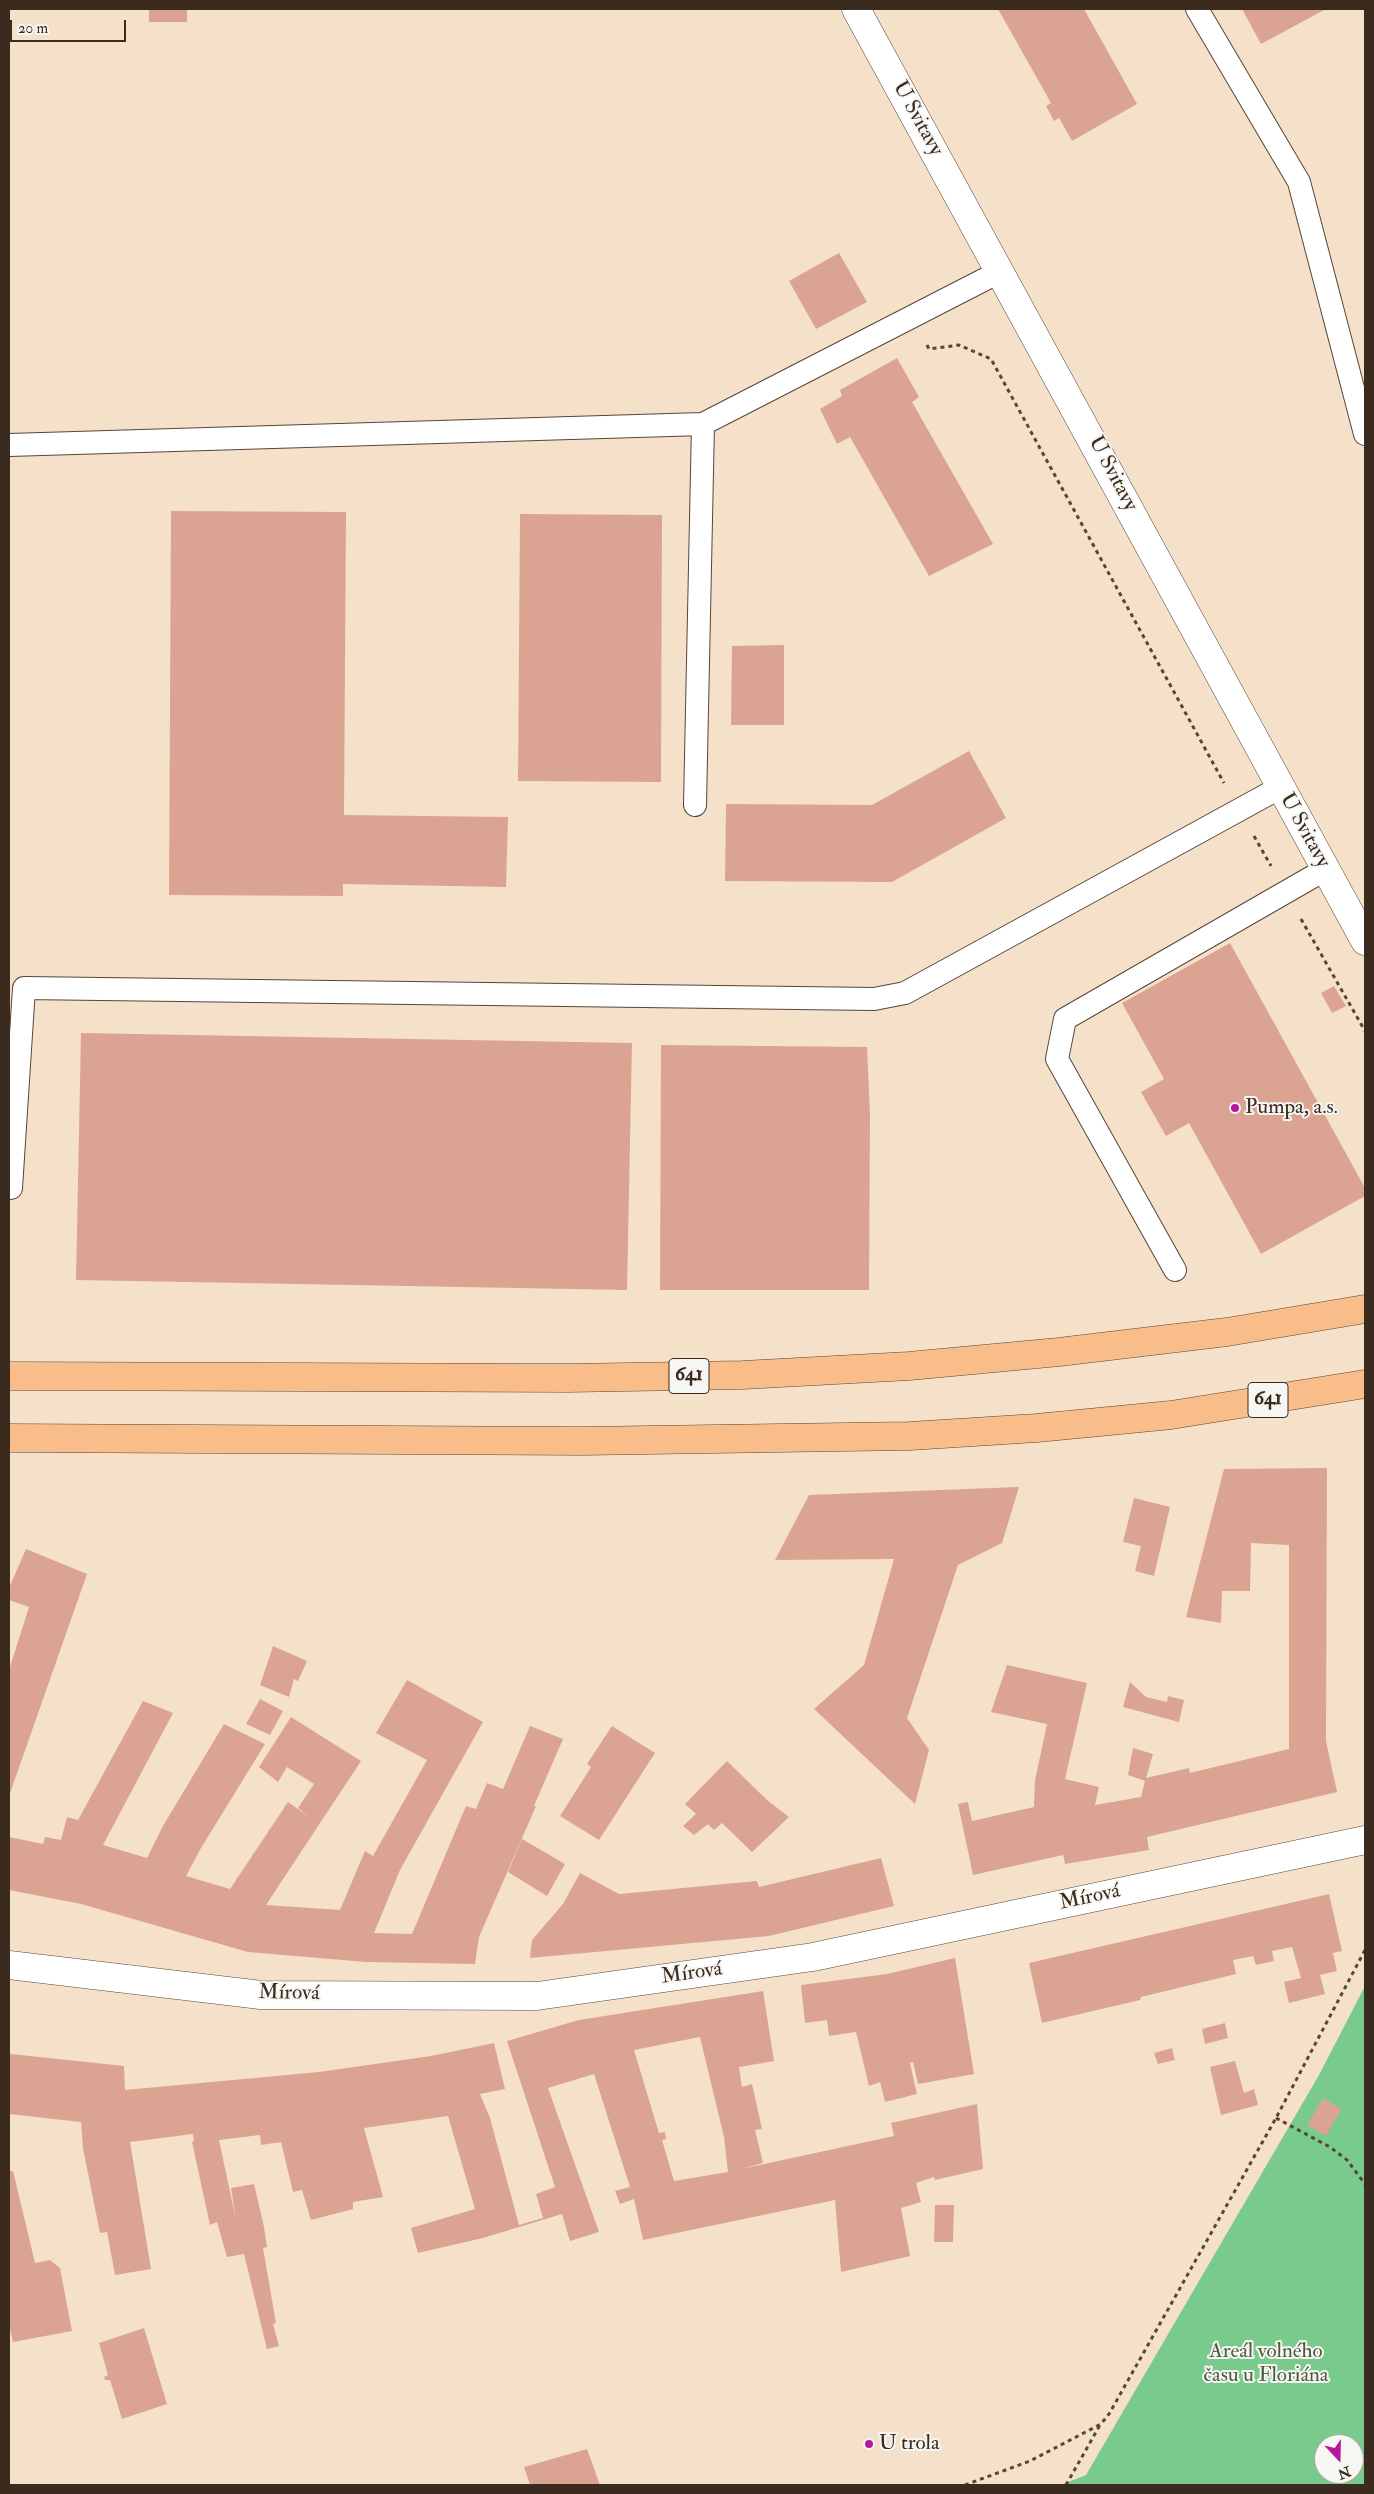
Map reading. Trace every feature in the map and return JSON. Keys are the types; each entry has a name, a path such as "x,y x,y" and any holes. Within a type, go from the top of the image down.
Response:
{"highway":[{"name":"641","path":"9,1376 569,1378 743,1374 909,1366 1059,1352 1227,1332 1365,1309"},
{"name":"641","path":"9,1438 583,1441 910,1436 1037,1428 1171,1415 1365,1384"}],"street":[{"name":"U Svitavy","path":"856,9 1002,271 1365,941"},
{"name":"Mírová","path":"9,1965 261,1995 537,1996 813,1957 1365,1840"}],"lane":[{"path":"1197,9 1299,182 1365,434"},
{"path":"9,445 703,424 1002,271"},
{"path":"695,805 703,424"},
{"path":"11,1188 24,988 874,998 905,994 1281,787"},
{"path":"1175,1270 1057,1059 1065,1019 1326,869"}],"path":[{"path":"911,318 929,349 959,345 992,359 1285,892 1365,1032"},
{"path":"1066,2485 1101,2424 1109,2414 1276,2118 1365,1950"},
{"path":"1276,2118 1330,2147 1347,2160 1365,2184"},
{"path":"965,2485 1030,2462 1101,2424"}],"green space":[{"name":"Areál volného času u Floriána","path":"1365,1986 1365,2485 1061,2485 1086,2475 1319,2075"}],"building":[{"path":"149,9 187,9 187,22 149,22"},
{"path":"998,9 1084,9 1137,104 1072,141 1059,118 1054,121 1046,106 1051,103"},
{"path":"1242,9 1326,9 1261,44"},
{"path":"839,253 867,302 816,329 789,281"},
{"path":"897,358 919,397 912,402 993,544 929,576 850,437 837,444 820,409 842,396 840,390"},
{"path":"171,511 346,512 344,815 508,817 506,887 343,884 343,896 169,895"},
{"path":"520,514 662,515 661,782 518,781"},
{"path":"784,645 784,725 731,725 732,646"},
{"path":"969,751 1006,818 892,882 725,881 726,804 872,805"},
{"name":"Pumpa, a.s.","path":"1230,943 1365,1188 1365,1196 1261,1254 1189,1123 1166,1136 1141,1092 1164,1079 1122,1003"},
{"path":"1334,986 1346,1006 1332,1013 1321,993"},
{"path":"81,1033 632,1043 627,1290 76,1280"},
{"path":"661,1045 867,1047 870,1114 869,1290 660,1290"},
{"path":"1327,1468 1326,1741 1337,1792 1147,1837 1149,1850 1065,1864 1063,1855 973,1875 958,1804 968,1802 972,1821 1034,1807 1035,1780 1047,1724 991,1712 1007,1665 1087,1683 1065,1779 1099,1787 1095,1805 1141,1797 1145,1781 1128,1775 1133,1748 1153,1754 1146,1778 1189,1768 1190,1773 1289,1749 1289,1545 1251,1543 1250,1591 1222,1591 1221,1623 1186,1617 1224,1469"},
{"path":"1019,1487 1002,1543 958,1565 907,1718 929,1750 915,1804 814,1709 864,1665 894,1559 775,1560 809,1495"},
{"path":"1134,1498 1170,1507 1154,1576 1135,1571 1141,1546 1123,1542"},
{"path":"26,1549 87,1574 9,1796 9,1670 29,1607 9,1600 9,1588"},
{"path":"273,1646 307,1661 298,1681 294,1679 289,1697 260,1685"},
{"path":"407,1680 483,1722 400,1870 374,1933 412,1934 466,1806 476,1809 487,1783 503,1789 530,1726 563,1739 479,1937 475,1964 366,1962 248,1952 81,1904 9,1890 9,1837 43,1844 45,1837 61,1840 67,1817 78,1820 143,1701 173,1713 103,1845 147,1858 163,1826 224,1724 265,1744 201,1848 186,1876 230,1889 288,1802 309,1817 298,1808 314,1784 287,1767 278,1782 259,1767 291,1717 361,1761 266,1905 340,1910 365,1851 373,1856 427,1760 376,1733"},
{"path":"1130,1682 1146,1697 1167,1702 1168,1696 1184,1700 1179,1722 1123,1707"},
{"path":"260,1699 283,1711 270,1735 246,1724"},
{"path":"612,1726 655,1753 599,1840 560,1816 591,1767 587,1764"},
{"path":"727,1761 767,1800 789,1817 752,1852 722,1823 714,1830 708,1824 694,1835 683,1826 696,1814 685,1804"},
{"path":"522,1839 565,1864 547,1896 508,1872"},
{"path":"881,1858 894,1906 769,1936 530,1958 532,1940 563,1904 580,1873 619,1894 757,1881 759,1887"},
{"path":"1329,1894 1342,1951 1333,1953 1337,1971 1320,1975 1325,1994 1289,2003 1284,1982 1301,1978 1292,1947 1272,1951 1274,1961 1256,1965 1253,1956 1233,1960 1236,1974 1141,1997 1140,2000 1042,2023 1029,1963"},
{"path":"955,1958 974,2074 918,2084 913,2062 910,2063 917,2094 885,2102 880,2082 869,2086 856,2032 829,2036 827,2020 805,2023 801,1985 887,1974"},
{"path":"763,1991 774,2061 739,2067 742,2087 752,2084 762,2129 755,2130 763,2163 741,2169 894,2136 891,2123 977,2104 983,2169 935,2180 934,2177 916,2183 921,2202 901,2208 910,2256 841,2272 835,2200 643,2240 634,2199 620,2204 615,2191 630,2187 594,2074 548,2088 599,2232 570,2241 562,2214 483,2238 418,2253 411,2228 475,2209 448,2116 364,2128 383,2197 353,2202 353,2209 311,2220 302,2190 293,2192 281,2142 261,2145 260,2135 219,2140 236,2220 231,2188 254,2184 264,2227 267,2247 263,2248 276,2323 273,2324 279,2346 267,2349 244,2254 227,2257 217,2222 210,2225 192,2142 194,2141 193,2134 130,2142 151,2269 115,2275 107,2232 100,2233 83,2148 81,2122 9,2114 9,2055 11,2054 124,2066 125,2090 319,2072 431,2056 494,2043 505,2089 480,2094 490,2118 519,2225 543,2218 536,2194 555,2187 507,2041 579,2020","holes":["700,2037 724,2137 728,2172 674,2181 662,2140 666,2139 665,2132 659,2133 634,2050"]},
{"path":"1225,2023 1228,2038 1205,2044 1202,2029"},
{"path":"1172,2048 1175,2060 1158,2064 1154,2053"},
{"path":"1235,2061 1244,2093 1254,2089 1258,2105 1221,2115 1210,2067"},
{"path":"1323,2098 1341,2109 1326,2136 1307,2125"},
{"path":"9,2171 13,2171 35,2263 50,2260 60,2268 72,2331 13,2342 9,2325"},
{"path":"935,2205 954,2205 953,2242 934,2242"},
{"path":"144,2328 167,2404 122,2419 110,2380 105,2380 104,2377 108,2375 99,2343"},
{"path":"587,2449 600,2485 530,2485 524,2467"}],"place":[{"name":"Pumpa, a.s.","path":"1235,1108"},
{"name":"U trola","path":"869,2444"}]}
